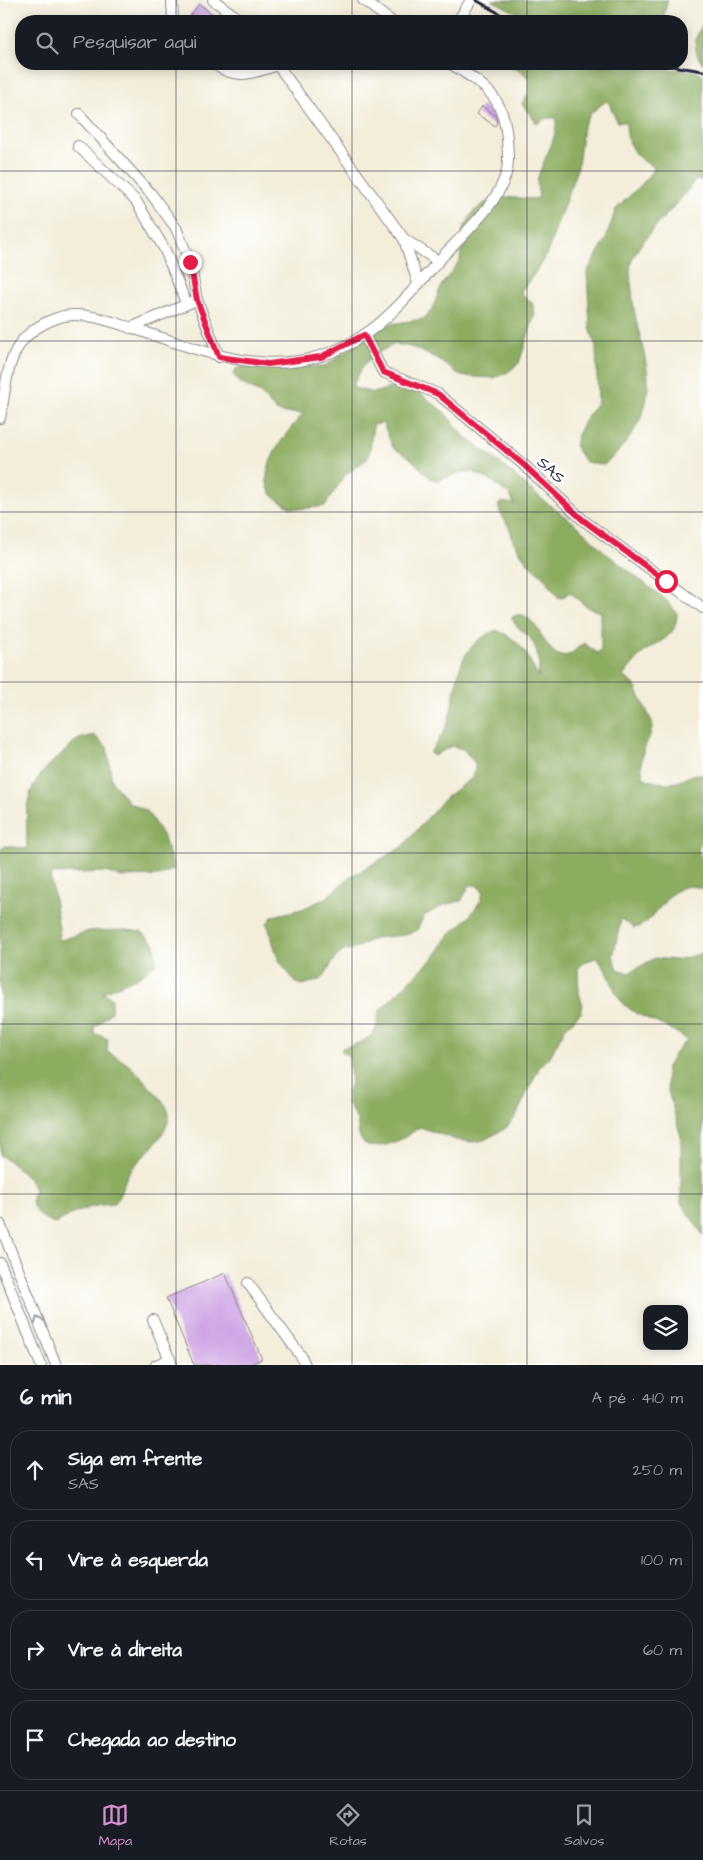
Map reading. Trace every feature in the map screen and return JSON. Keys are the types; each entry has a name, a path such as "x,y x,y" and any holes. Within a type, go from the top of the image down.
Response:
{"street":[{"path":"172,0 173,15"},
{"path":"213,0 234,15"},
{"path":"363,0 383,15"},
{"path":"462,15 471,0"},
{"path":"222,70 226,73 238,75 256,70"},
{"path":"282,70 404,239 418,283"},
{"path":"0,418 12,354 30,332 58,317 88,316 219,357 268,364 321,357 364,335 418,283 490,206 508,168 508,132 499,102 472,77 460,70"},
{"path":"470,70 472,77"},
{"path":"79,114 152,195 176,228 190,262 197,300 219,357"},
{"path":"78,146 136,201 164,250 186,303"},
{"path":"404,239 438,262"},
{"path":"130,328 197,300"},
{"name":"SAS","path":"364,335 383,372 438,394 525,466 583,520 703,608"},
{"path":"0,1224 56,1365"},
{"path":"0,1263 41,1365"},
{"path":"248,1283 302,1356 305,1365"},
{"path":"153,1320 171,1362 156,1365"}],"green space":[{"path":"491,0 668,0 664,15 521,15"},
{"path":"703,25 703,64 697,55 696,39"},
{"path":"517,70 688,70 703,74 703,181 695,180 680,200 649,234 634,255 630,267 634,310 647,369 648,384 644,410 639,423 624,445 604,465 585,462 575,447 583,423 598,402 596,347 590,328 587,272 605,241 616,209 643,183 655,167 642,160 633,150 626,130 626,122 617,122 609,103 606,101 591,113 583,126 578,166 547,253 521,291 522,295 532,302 535,314 519,363 508,372 494,378 461,376 436,358 411,347 395,344 379,352 364,364 353,385 354,388 373,393 399,385 420,393 444,412 466,438 493,457 544,501 577,525 607,554 665,599 677,613 674,629 670,634 641,655 623,676 634,684 653,724 641,762 644,778 656,782 673,783 696,774 703,775 703,838 698,849 703,865 703,889 691,886 681,888 672,894 643,925 634,928 621,919 613,957 618,969 629,973 655,958 676,960 703,953 703,1235 681,1203 681,1137 667,1087 666,1069 675,1053 687,1040 672,1030 639,1015 626,1006 617,995 605,969 596,958 584,962 578,969 579,993 583,1005 581,1013 565,1028 550,1057 540,1066 515,1118 506,1128 484,1140 473,1142 456,1140 420,1127 402,1139 389,1144 367,1146 359,1137 357,1120 347,1102 347,1093 351,1083 349,1056 342,1052 342,1048 363,1041 372,1034 377,1025 381,1009 434,957 450,934 469,917 481,900 483,891 476,885 470,885 461,901 444,905 424,916 417,930 405,935 374,938 356,948 344,951 337,956 322,979 303,985 296,983 278,959 267,923 273,916 302,909 326,898 350,877 402,847 446,797 472,778 475,771 475,763 463,749 451,746 434,756 430,753 448,723 460,667 472,646 482,637 496,630 512,638 526,655 538,677 539,667 535,646 530,638 514,623 512,617 521,615 528,618 553,651 560,656 570,654 584,643 597,653 601,651 601,612 588,608 570,592 562,598 558,597 542,575 527,562 513,541 510,529 498,505 501,502 514,504 510,495 490,480 473,472 459,473 437,480 430,478 409,457 393,448 383,423 373,425 367,459 345,475 325,506 297,509 283,503 272,494 267,484 267,471 279,445 304,413 282,413 276,411 260,393 240,383 233,374 237,368 247,366 324,367 383,325 423,319 432,310 441,286 460,260 463,229 473,212 485,203 498,197 534,199 539,197 537,179 553,141 556,118 546,118 537,124 522,104 529,92 530,82 525,74"},
{"path":"94,735 107,747 112,781 128,802 147,811 164,838 174,869 159,876 121,877 105,872 50,874 60,935 58,941 89,931 126,930 142,932 155,944 156,963 140,976 102,993 112,997 111,1012 94,1028 94,1033 108,1039 107,1052 130,1066 160,1098 169,1113 168,1121 161,1136 128,1174 114,1204 83,1210 55,1224 40,1215 33,1206 32,1196 35,1190 29,1179 0,1155 0,850 6,846 27,849 27,808 33,787 47,767 74,742"}],"building":[{"path":"199,4 214,15 191,15"},
{"path":"482,106 495,115 497,123 495,126 477,114"},
{"path":"225,1273 262,1359 248,1365 194,1365 166,1298"}],"railway":[{"path":"476,0 502,15"},
{"path":"688,69 703,71"}],"route":[{"path":"190,262 197,300 219,357 268,364 321,357 364,335 383,372 438,394 525,466 583,520 666,581"}]}
